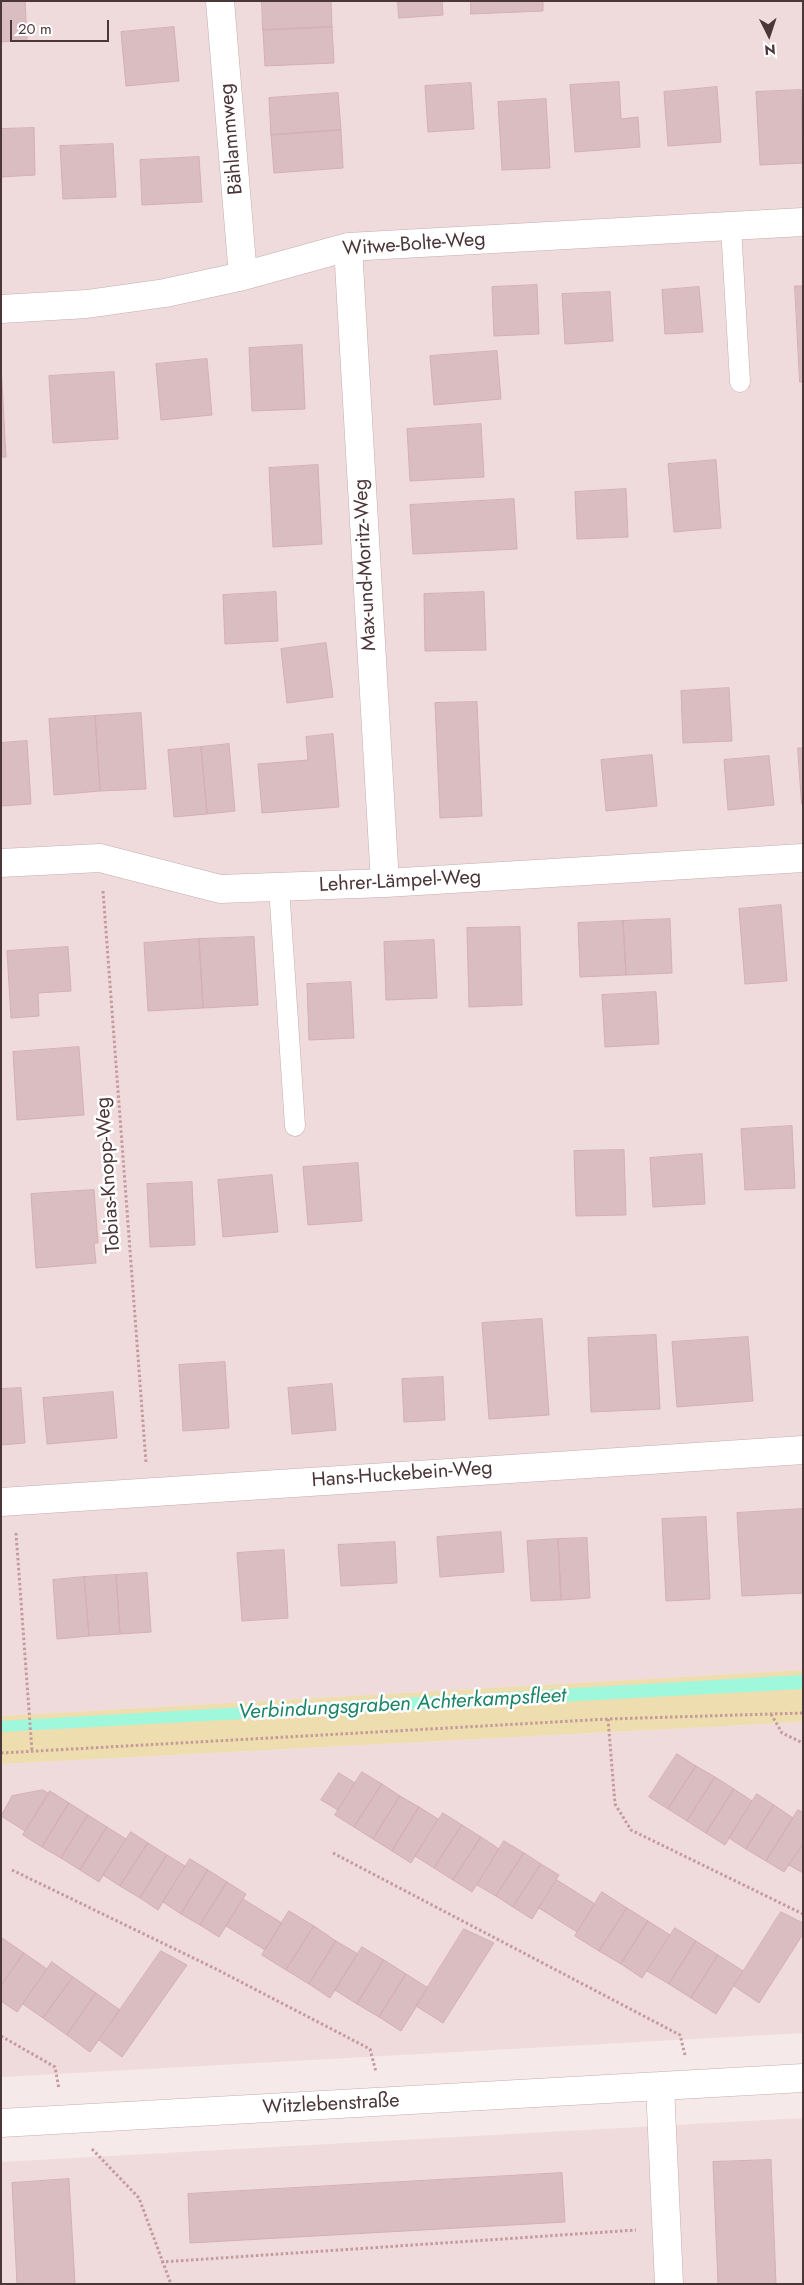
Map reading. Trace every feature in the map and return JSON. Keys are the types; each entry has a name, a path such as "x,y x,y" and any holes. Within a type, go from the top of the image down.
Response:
{"street":[{"name":"Bählammweg","path":"220,1 243,276"},
{"name":"Witwe-Bolte-Weg","path":"1,309 87,304 165,293 243,276 348,247 803,222"},
{"name":"Max-und-Moritz-Weg","path":"348,247 385,883"},
{"name":"Lehrer-Lämpel-Weg","path":"1,863 100,858 220,889 385,883 803,858"},
{"name":"Hans-Huckebein-Weg","path":"8,1502 148,1491 803,1450"},
{"name":"Witzlebenstraße","path":"1,2123 803,2078"},
{"path":"660,2086 669,2284"}],"lane":[{"path":"731,227 740,382"},
{"path":"279,888 295,1126"}],"path":[{"name":"Tobias-Knopp-Weg","path":"100,858 148,1491"},
{"path":"8,1502 32,1751"},
{"path":"1,1753 608,1719 803,1713"},
{"path":"771,1714 782,1732 803,1743"},
{"path":"608,1719 615,1804 631,1830 803,1914"},
{"path":"333,1853 680,2035 692,2084"},
{"path":"12,1870 216,1970 370,2049 382,2102"},
{"path":"1,2036 55,2067 65,2120 138,2198 171,2284"},
{"path":"161,2262 665,2228"}],"shaded area":[{"path":"1,1 803,1 803,1670 1,1716"},
{"path":"803,1670 803,1722 1,1764 1,1716"},
{"path":"803,1722 803,2033 1,2077 1,1764"},
{"path":"803,2118 803,2284 1,2284 1,2162"}],"water":[{"name":"Verbindungsgraben Achterkampsfleet","path":"803,1675 803,1689 1,1732 1,1721"}],"building":[{"path":"1,1 25,1 27,40 1,42"},
{"path":"262,1 331,1 332,27 263,30"},
{"path":"398,1 442,1 443,15 399,18"},
{"path":"471,1 543,1 543,11 471,14"},
{"path":"174,27 179,81 126,86 121,32"},
{"path":"332,27 334,63 265,66 263,30"},
{"path":"619,82 621,119 638,117 640,147 575,152 570,85"},
{"path":"471,83 474,129 428,132 425,86"},
{"path":"717,87 721,142 668,146 664,92"},
{"path":"801,90 803,163 760,165 756,92"},
{"path":"338,93 341,130 271,135 269,98"},
{"path":"546,99 550,168 502,170 498,102"},
{"path":"34,128 35,175 1,177 1,129"},
{"path":"341,130 343,168 274,173 271,135"},
{"path":"113,144 116,197 63,199 60,146"},
{"path":"199,157 202,202 142,205 140,160"},
{"path":"537,285 539,334 494,336 492,287"},
{"path":"795,286 803,286 803,382 800,382"},
{"path":"699,287 703,332 665,334 662,290"},
{"path":"610,292 613,341 565,344 562,294"},
{"path":"302,345 305,409 252,411 249,348"},
{"path":"497,351 501,399 434,405 430,356"},
{"path":"207,359 212,415 161,420 156,364"},
{"path":"1,364 6,457 1,457"},
{"path":"114,372 118,439 53,443 49,376"},
{"path":"481,424 484,477 410,481 407,429"},
{"path":"716,460 721,528 674,532 668,464"},
{"path":"318,465 322,544 273,547 269,468"},
{"path":"626,489 628,537 577,539 575,492"},
{"path":"514,499 517,549 413,554 410,505"},
{"path":"276,592 278,641 225,644 223,595"},
{"path":"484,592 486,650 425,651 424,594"},
{"path":"326,643 333,697 287,703 281,649"},
{"path":"729,688 732,741 683,743 681,691"},
{"path":"477,702 482,816 440,818 435,703"},
{"path":"141,713 146,789 100,791 95,716"},
{"path":"95,716 100,791 54,795 49,719"},
{"path":"333,734 339,807 262,813 258,764 308,760 306,737"},
{"path":"27,741 31,804 1,806 1,743"},
{"path":"229,744 235,811 207,814 201,747"},
{"path":"201,747 207,814 174,817 168,750"},
{"path":"798,748 803,748 803,804 802,804"},
{"path":"652,755 657,806 606,811 601,760"},
{"path":"769,756 774,805 728,810 724,760"},
{"path":"781,905 787,981 745,984 739,909"},
{"path":"670,919 672,973 626,975 623,921"},
{"path":"623,921 626,975 580,977 578,923"},
{"path":"520,927 522,1005 469,1007 467,928"},
{"path":"254,937 258,1005 203,1008 199,939"},
{"path":"199,939 203,1008 148,1011 144,943"},
{"path":"434,940 437,998 386,1000 384,942"},
{"path":"68,947 71,991 38,993 39,1016 11,1018 7,951"},
{"path":"351,982 354,1038 309,1040 307,984"},
{"path":"656,992 659,1044 605,1047 602,995"},
{"path":"79,1047 84,1115 17,1120 13,1052"},
{"path":"792,1126 795,1188 745,1190 741,1129"},
{"path":"624,1150 626,1215 576,1216 574,1151"},
{"path":"702,1154 705,1204 653,1207 650,1158"},
{"path":"358,1163 362,1221 308,1225 303,1167"},
{"path":"272,1175 278,1232 223,1237 218,1180"},
{"path":"192,1182 195,1245 150,1247 147,1184"},
{"path":"94,1190 98,1243 94,1243 96,1263 36,1268 31,1194"},
{"path":"542,1319 549,1415 489,1419 482,1323"},
{"path":"656,1335 660,1409 591,1412 588,1338"},
{"path":"748,1337 753,1401 677,1407 672,1342"},
{"path":"225,1362 229,1428 183,1431 179,1365"},
{"path":"443,1377 445,1420 404,1422 402,1379"},
{"path":"332,1384 336,1430 292,1434 288,1388"},
{"path":"21,1388 25,1443 1,1445 1,1389"},
{"path":"113,1392 117,1438 47,1444 43,1398"},
{"path":"803,1509 803,1593 742,1596 737,1513"},
{"path":"706,1517 710,1599 666,1601 662,1519"},
{"path":"501,1532 504,1572 440,1577 437,1537"},
{"path":"587,1538 590,1598 561,1600 558,1539"},
{"path":"558,1539 561,1600 531,1601 527,1541"},
{"path":"395,1542 397,1583 341,1586 338,1545"},
{"path":"284,1550 288,1618 242,1621 237,1553"},
{"path":"147,1573 151,1632 120,1634 116,1575"},
{"path":"116,1575 120,1634 89,1636 84,1577"},
{"path":"84,1577 89,1636 57,1639 53,1580"},
{"path":"677,1754 696,1766 668,1809 649,1797"},
{"path":"696,1766 715,1777 687,1821 668,1809"},
{"path":"362,1772 382,1784 354,1827 335,1815"},
{"path":"339,1773 355,1783 338,1810 321,1800"},
{"path":"715,1777 734,1789 706,1833 687,1821"},
{"path":"382,1784 400,1796 373,1839 354,1827"},
{"path":"734,1789 752,1801 725,1845 706,1833"},
{"path":"43,1790 49,1794 25,1831 1,1816 12,1796"},
{"path":"50,1791 69,1803 42,1847 23,1835"},
{"path":"757,1794 774,1805 746,1849 729,1838"},
{"path":"400,1796 419,1807 392,1851 373,1839"},
{"path":"69,1803 88,1815 61,1858 42,1847"},
{"path":"774,1805 793,1818 766,1861 746,1849"},
{"path":"419,1807 438,1819 411,1863 392,1851"},
{"path":"798,1810 803,1812 803,1844 784,1872 766,1861"},
{"path":"443,1813 462,1825 434,1868 415,1856"},
{"path":"88,1815 107,1827 80,1870 61,1858"},
{"path":"462,1825 481,1837 453,1880 434,1868"},
{"path":"107,1827 126,1839 99,1882 80,1870"},
{"path":"131,1832 148,1843 120,1886 103,1875"},
{"path":"481,1837 499,1849 472,1892 453,1880"},
{"path":"504,1841 524,1853 496,1896 477,1885"},
{"path":"148,1843 167,1855 140,1898 120,1886"},
{"path":"803,1844 803,1873 789,1865"},
{"path":"524,1853 541,1864 513,1907 496,1896"},
{"path":"167,1855 185,1866 158,1910 140,1898"},
{"path":"190,1859 208,1870 181,1914 163,1902"},
{"path":"541,1864 559,1875 532,1919 513,1907"},
{"path":"208,1870 227,1882 200,1925 181,1914"},
{"path":"557,1880 595,1904 577,1932 539,1908"},
{"path":"227,1882 246,1894 219,1937 200,1925"},
{"path":"602,1892 627,1908 599,1951 575,1936"},
{"path":"243,1899 282,1923 265,1950 226,1926"},
{"path":"627,1908 648,1921 621,1964 599,1951"},
{"path":"289,1911 314,1926 286,1970 262,1955"},
{"path":"781,1912 803,1923 803,1934 759,2003 734,1986"},
{"path":"648,1921 670,1935 642,1978 621,1964"},
{"path":"314,1926 336,1941 309,1984 286,1970"},
{"path":"675,1928 696,1941 669,1984 647,1971"},
{"path":"464,1929 494,1943 443,2023 416,2006"},
{"path":"2,1938 24,1953 1,1986 1,1940"},
{"path":"336,1941 358,1954 330,1998 309,1984"},
{"path":"696,1941 718,1955 691,1998 669,1984"},
{"path":"362,1947 384,1960 357,2004 335,1990"},
{"path":"161,1951 187,1965 122,2057 99,2040"},
{"path":"24,1953 47,1969 17,2012 1,2001 1,1986"},
{"path":"718,1955 743,1971 716,2014 691,1998"},
{"path":"384,1960 406,1974 379,2017 357,2004"},
{"path":"52,1962 73,1977 43,2018 23,2004"},
{"path":"406,1974 428,1988 401,2031 379,2017"},
{"path":"73,1977 96,1993 67,2035 43,2018"},
{"path":"96,1993 120,2010 90,2052 67,2035"},
{"path":"771,2160 776,2284 718,2284 713,2162"},
{"path":"562,2173 565,2222 190,2243 188,2194"},
{"path":"69,2179 75,2284 17,2284 12,2183"}]}
